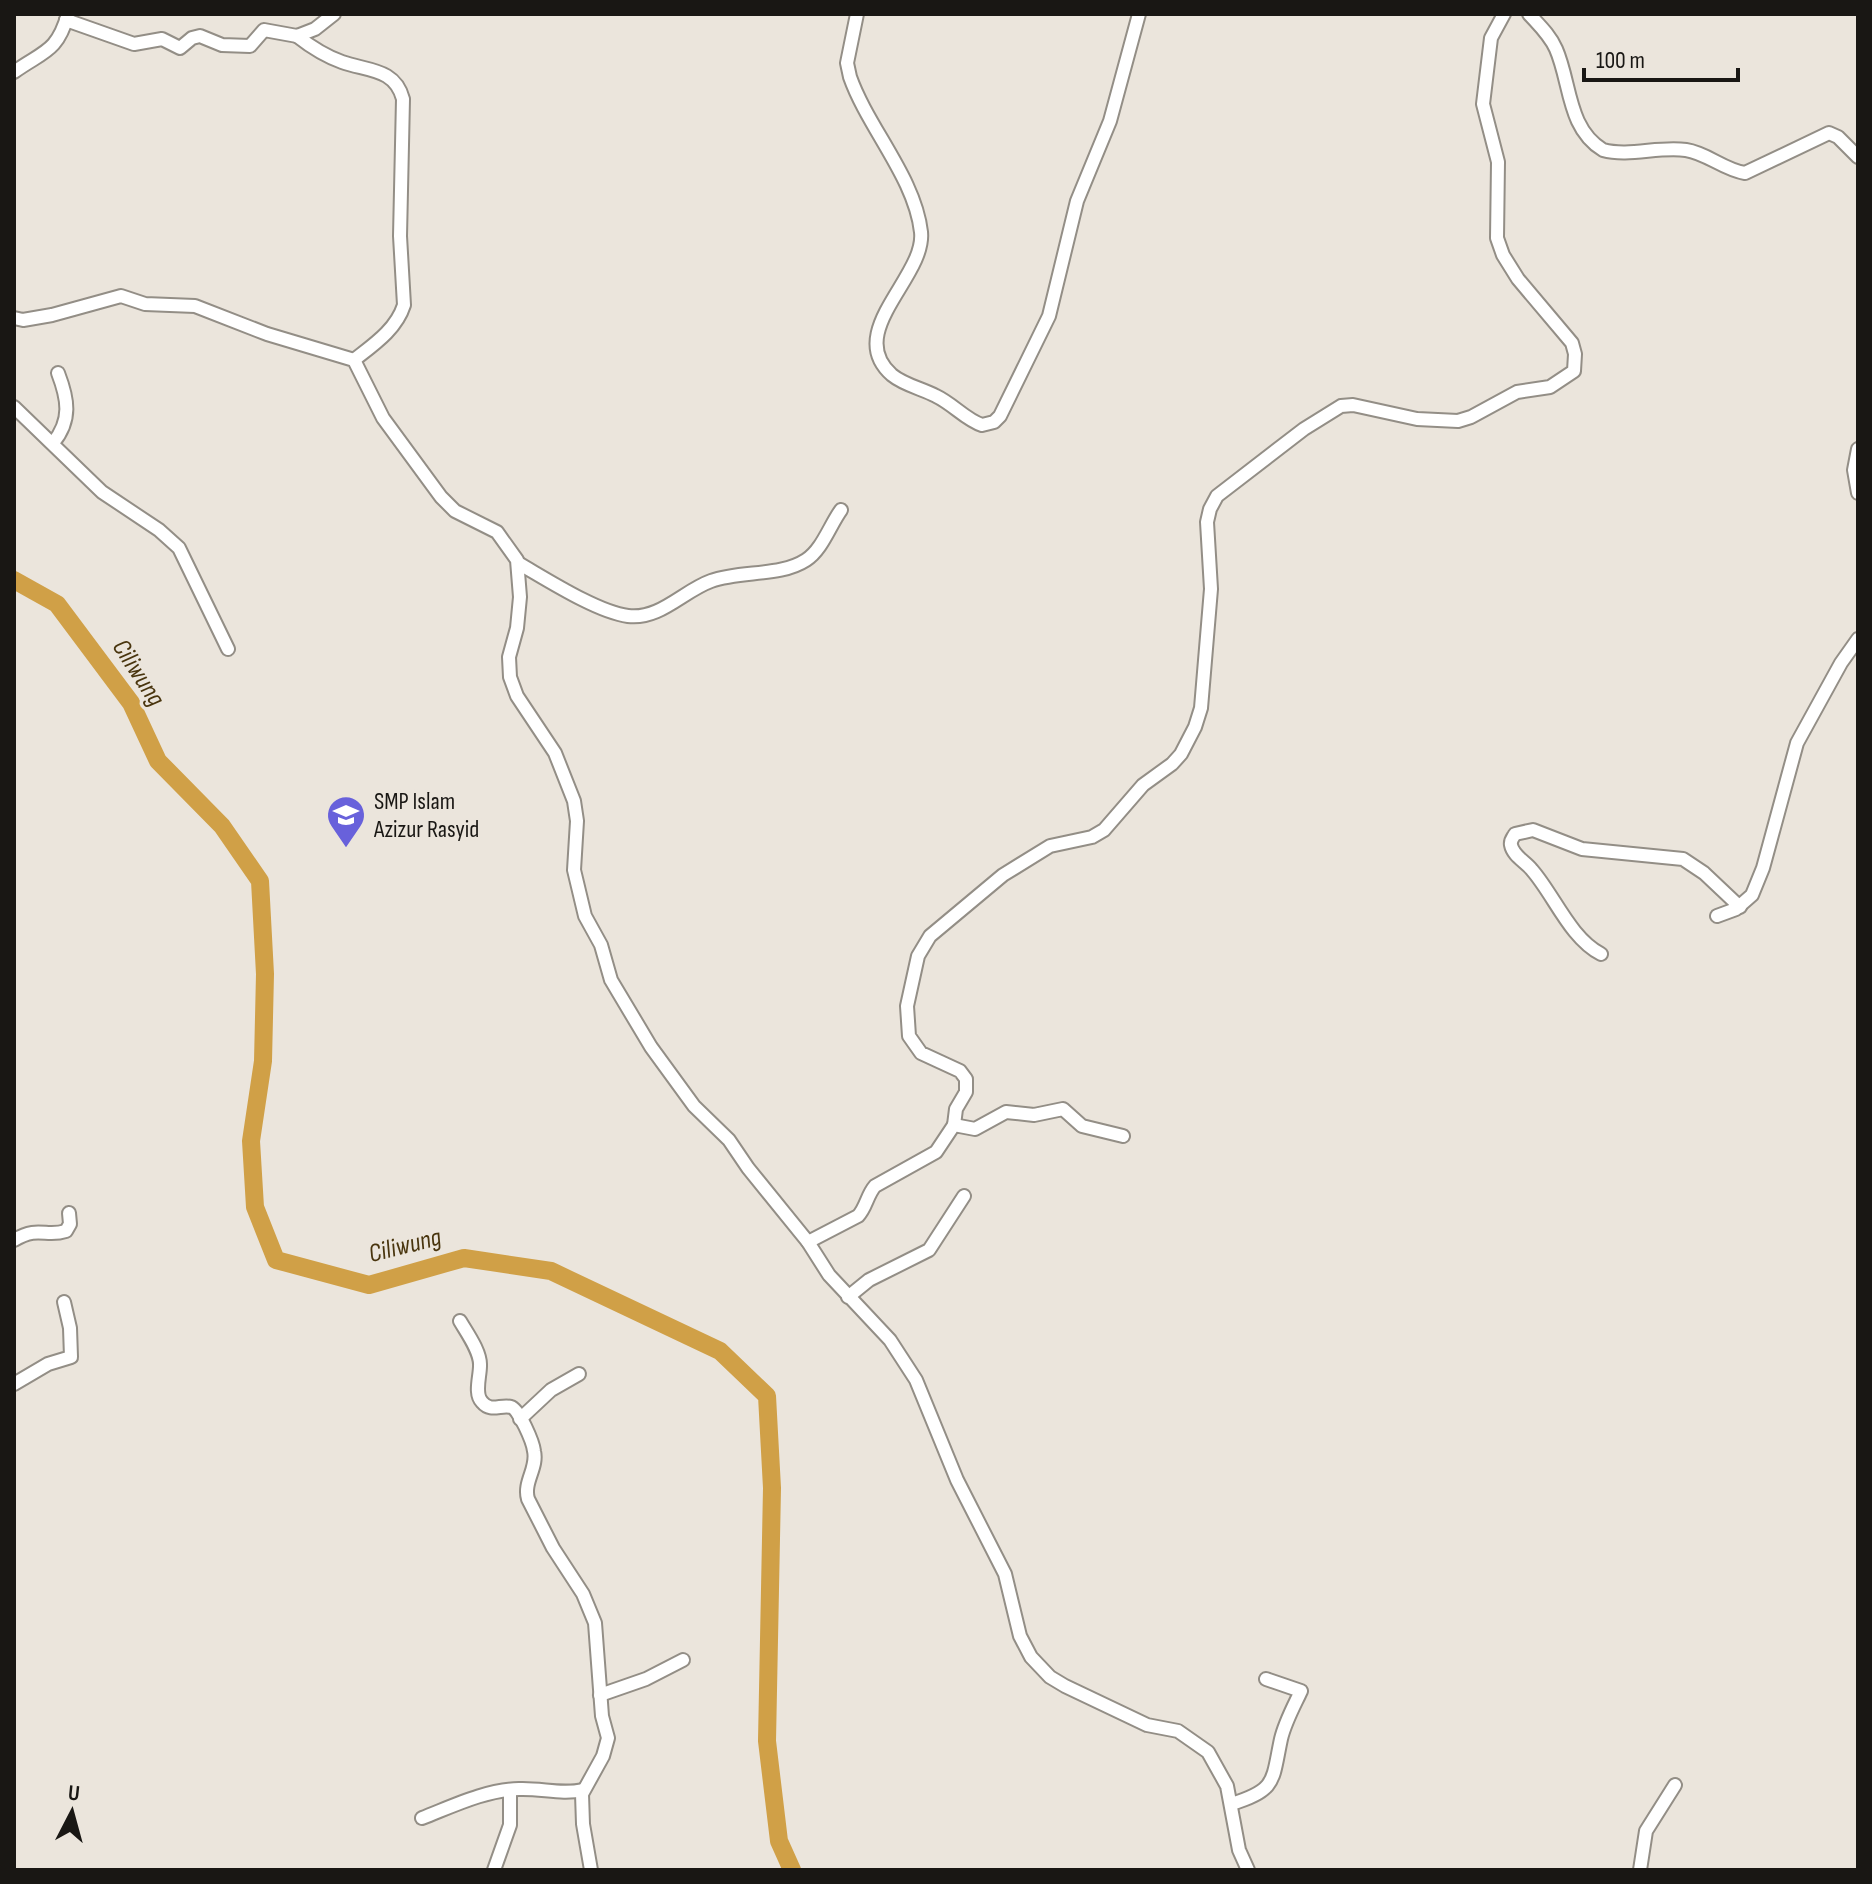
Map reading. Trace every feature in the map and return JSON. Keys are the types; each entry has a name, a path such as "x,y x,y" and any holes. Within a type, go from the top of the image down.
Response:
{"street":[{"path":"297,36 315,29 334,14"},
{"path":"857,14 847,63 850,77 904,184 921,229 917,257 882,319 878,336 879,355 897,379 944,400 982,425 994,422 1000,416 1046,326 1077,201 1110,121 1139,14"},
{"path":"808,1242 858,1216 875,1186 936,1152 954,1125 956,1109 966,1092 966,1079 956,1068 921,1053 909,1036 907,1006 918,956 930,936 995,880 1050,846 1092,837 1104,830 1143,785 1181,754 1200,713 1211,589 1207,522 1217,496 1304,429 1341,406 1353,405 1417,419 1458,421 1517,392 1556,385 1574,371 1572,343 1518,279 1503,255 1497,238 1498,162 1483,104 1491,38 1504,14"},
{"path":"1529,14 1556,48 1580,128 1594,145 1603,150 1683,150 1698,153 1745,173 1829,133 1838,137 1858,157"},
{"path":"14,72 56,43 67,17 134,44 162,39 178,48 197,36 217,44 242,47 250,46 264,30 297,36 333,59 390,77 401,89 403,99 400,236 404,305 381,339 354,360"},
{"path":"14,318 23,320 52,315 121,296 145,304 195,306 267,334 354,360 383,418 455,511 497,532 518,563 599,606 624,615 639,616 661,609 709,581 741,572 789,568 807,560 841,510"},
{"path":"57,439 68,407 58,373"},
{"path":"14,407 57,439 102,492 159,530 179,548 228,649"},
{"path":"1858,449 1854,470 1858,493"},
{"path":"518,563 520,604 509,657 510,677 517,696 555,753 574,801 577,821 574,870 585,916 601,945 608,974 651,1047 694,1106 729,1140 808,1242 819,1262 890,1340 914,1374 954,1472 1005,1574 1020,1636 1031,1657 1050,1677 1079,1694 1147,1725 1173,1729 1208,1752 1218,1766 1231,1804 1241,1858 1248,1870"},
{"path":"1717,916 1740,907 1752,895 1759,880 1797,743 1841,663 1858,639"},
{"path":"1601,954 1580,935 1531,868 1517,856 1511,841 1515,834 1533,830 1582,849 1683,859 1704,873 1740,907"},
{"path":"954,1125 975,1129 1006,1112 1034,1115 1060,1109 1067,1110 1082,1126 1123,1136"},
{"path":"848,1297 869,1280 929,1250 964,1196"},
{"path":"14,1240 31,1231 66,1231 70,1224 69,1213"},
{"path":"14,1384 48,1364 71,1357 70,1328 64,1302"},
{"path":"460,1321 481,1363 478,1395 481,1402 492,1408 512,1407 530,1437 535,1458 526,1495 553,1548 590,1608 597,1637 600,1695 608,1744 583,1790 583,1824 591,1870"},
{"path":"520,1419 551,1390 579,1374"},
{"path":"600,1695 646,1679 683,1660"},
{"path":"1231,1804 1255,1797 1270,1782 1277,1770 1282,1737 1301,1691 1266,1679"},
{"path":"1640,1870 1646,1831 1675,1785"},
{"path":"422,1818 486,1794 527,1789 561,1793 583,1790"},
{"path":"494,1870 510,1825 510,1790"}],"waterway":[{"name":"Ciliwung","path":"14,580 57,604 131,703 158,761 222,826 260,881 265,974 263,1061 251,1141 255,1207 276,1260 369,1285 464,1258 551,1271 720,1351 767,1396 772,1488 767,1741 779,1841 792,1870"}],"place":[{"name":"SMP Islam Azizur Rasyid","path":"346,849"}]}
